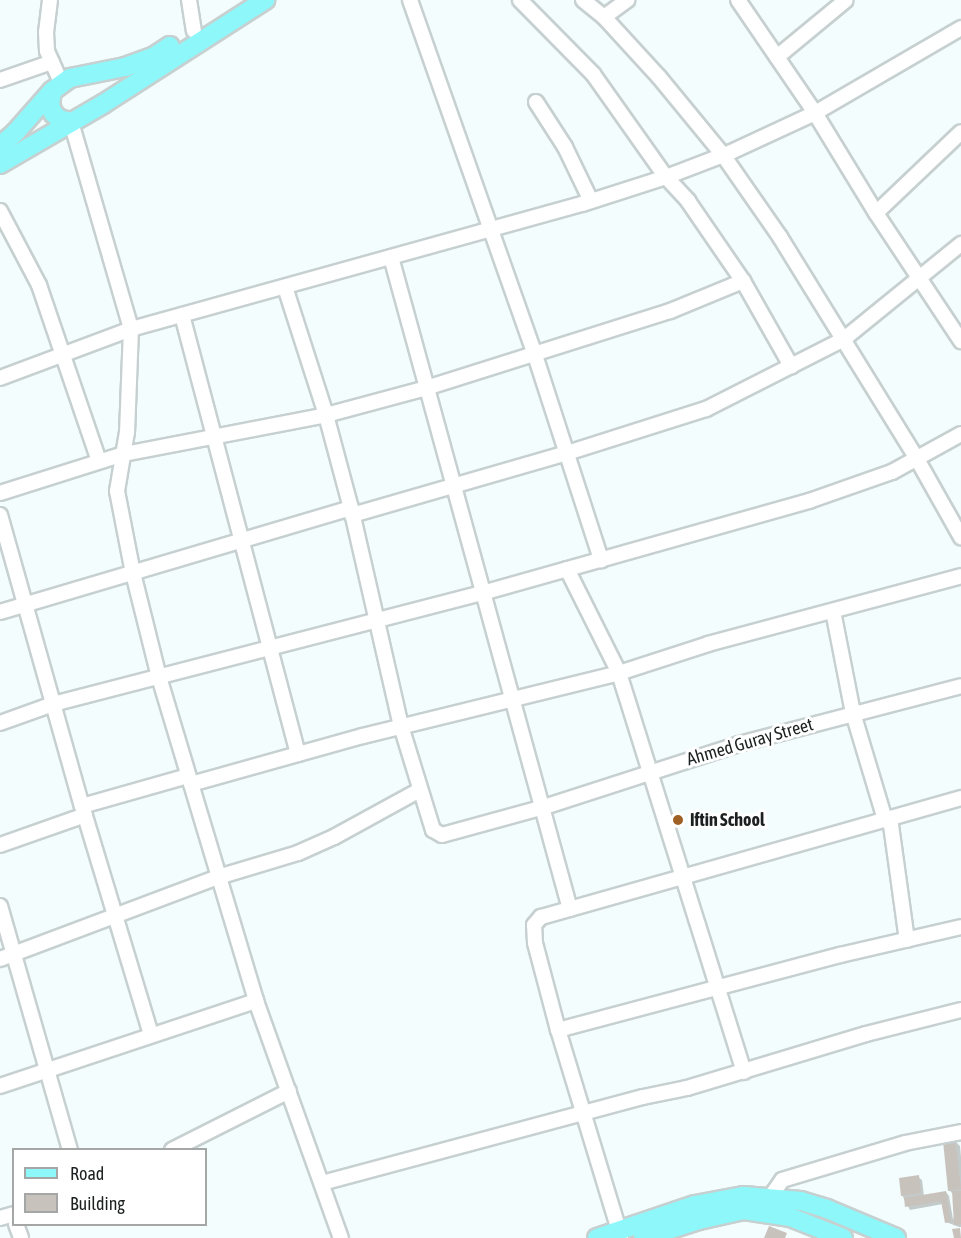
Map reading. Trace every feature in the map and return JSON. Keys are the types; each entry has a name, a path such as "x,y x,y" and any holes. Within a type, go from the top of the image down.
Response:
{"main road":[{"path":"0,146 57,87 87,73 125,67 153,57 243,0"},
{"path":"0,164 104,104 265,0"},
{"path":"87,73 97,79 104,89 104,104"},
{"path":"57,87 50,105 52,113 59,119 71,122"},
{"path":"597,1238 620,1234 720,1199 771,1196 827,1209 896,1238"},
{"path":"643,1238 699,1220 744,1210 790,1217 843,1238"}],"street":[{"path":"50,0 46,32 47,51 52,62 57,87"},
{"path":"189,0 194,31"},
{"path":"410,0 535,356 601,560"},
{"path":"520,0 593,74 666,177 688,201 743,282 791,366"},
{"path":"583,0 604,17 659,77 723,156 780,237 844,339 917,459 961,537"},
{"path":"604,17 627,0"},
{"path":"738,0 815,113 876,213 961,340"},
{"path":"777,57 846,0"},
{"path":"0,378 64,352 131,329 591,201 666,177 723,156 815,113 961,28"},
{"path":"0,80 52,62"},
{"path":"536,102 565,147 591,201"},
{"path":"71,122 131,329 124,454 117,491 133,573 159,677 256,1001 340,1238"},
{"path":"876,213 961,132"},
{"path":"0,211 39,285 64,352 99,461"},
{"path":"0,612 241,540 453,486 706,409 844,339 961,244"},
{"path":"391,257 570,909"},
{"path":"0,493 124,454 326,415 426,388 535,356 670,312 743,282"},
{"name":"Ahmed Guray Street","path":"285,287 326,415 352,511 401,726 434,830 442,835 541,808 648,771 853,713 961,686"},
{"path":"182,315 298,754"},
{"path":"0,723 53,704 269,650 482,593 809,501 892,472 961,434"},
{"path":"0,515 83,811 117,916 150,1035"},
{"path":"567,569 619,673 681,879 744,1071"},
{"path":"0,845 83,811 190,780 619,673 708,644 961,576"},
{"path":"832,611 853,713 888,819 907,940"},
{"path":"0,959 218,877 298,853 334,837 420,790"},
{"path":"620,1234 558,1030 535,943 534,925 541,916 681,879 961,798"},
{"path":"0,906 45,1071 70,1148"},
{"path":"558,1030 961,927"},
{"path":"0,1086 256,1001"},
{"path":"322,1183 583,1113 687,1088 866,1034 961,1010"},
{"path":"174,1148 289,1091"},
{"path":"771,1196 782,1180 904,1143 961,1131"}],"building":[{"path":"955,1140 961,1189 948,1191 943,1141"},
{"path":"919,1175 921,1193 901,1196 899,1178"},
{"path":"946,1191 951,1222 945,1223 941,1201 905,1207 904,1198"},
{"path":"952,1191 961,1191 961,1224 954,1225"},
{"path":"769,1226 787,1233 785,1238 764,1238"},
{"path":"960,1228 961,1238 954,1238 952,1229"}],"place":[{"name":"Iftin School","path":"678,820"}]}
